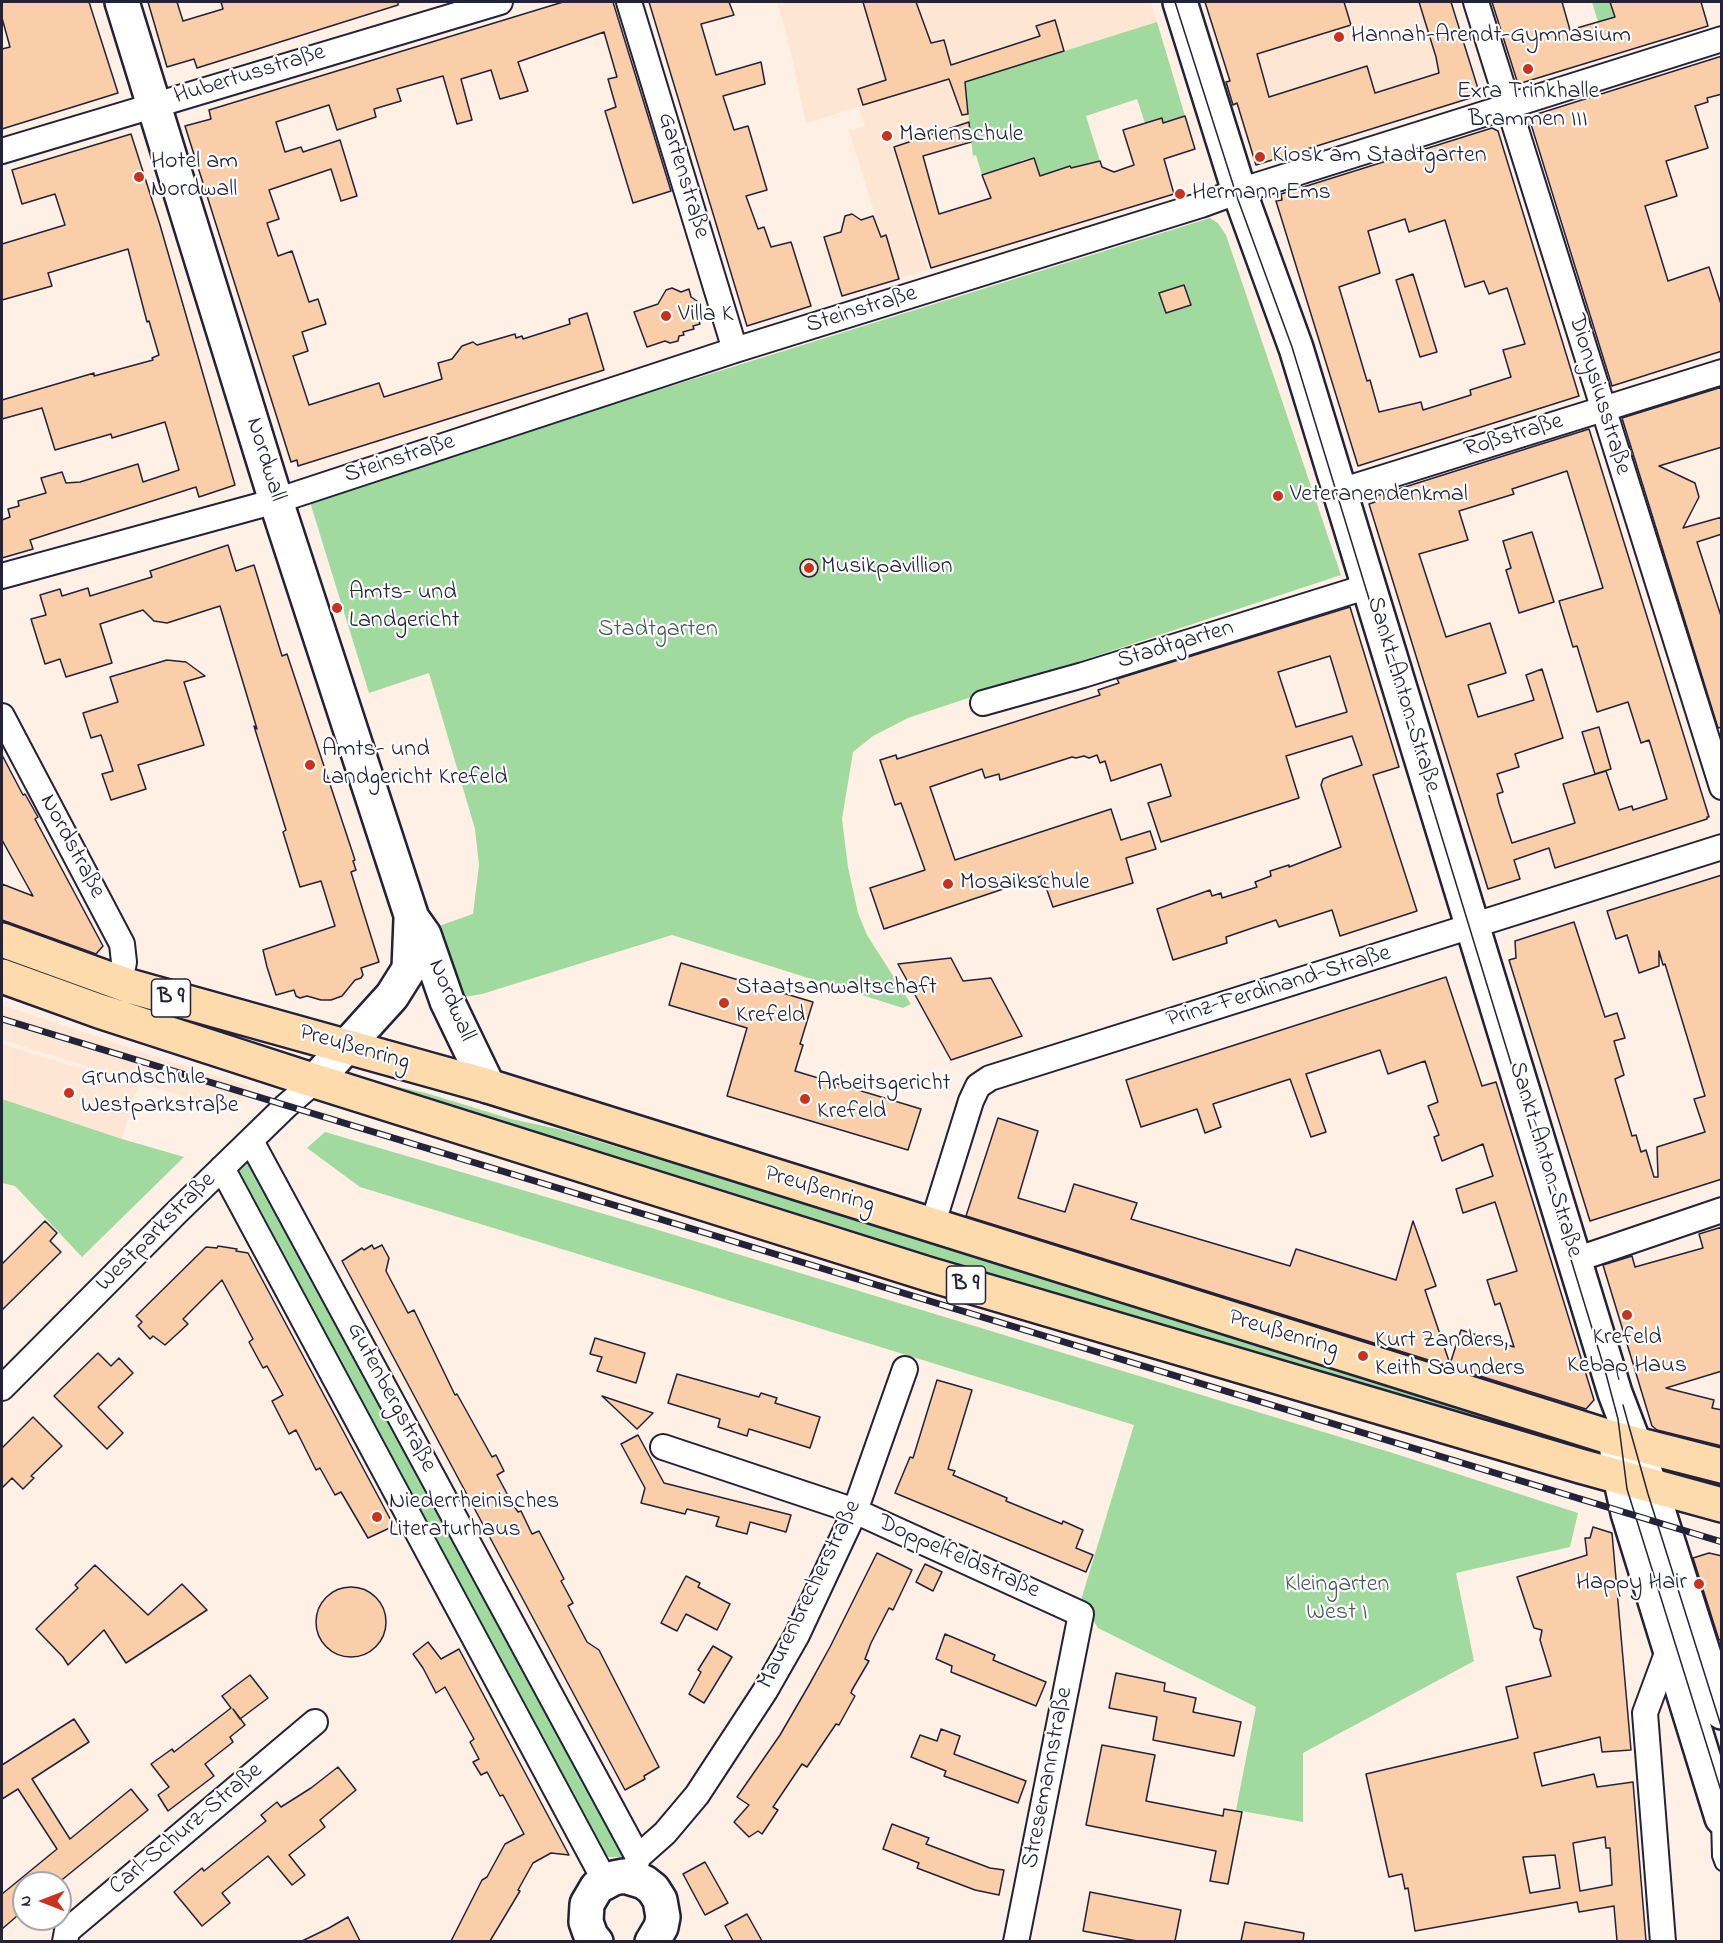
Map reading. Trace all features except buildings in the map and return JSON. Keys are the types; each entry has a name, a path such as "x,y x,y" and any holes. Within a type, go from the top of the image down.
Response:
{"main road":[{"name":"Preußenring","path":"2,940 120,983 488,1086 1626,1441"},
{"name":"Preußenring","path":"2,976 99,1011 315,1081 928,1274 1635,1481"},
{"name":"B 9","path":"1626,1441 1722,1466"},
{"name":"B 9","path":"1635,1481 1722,1505"}],"street":[{"name":"Nordwall","path":"122,2 276,501 412,918 423,935 447,1001 488,1086"},
{"name":"Hubertusstraße","path":"2,151 500,2"},
{"name":"Gartenstraße","path":"629,2 735,350"},
{"name":"Sankt-Anton-Straße","path":"1180,2 1239,190 1296,348 1340,491 1615,1393 1635,1481"},
{"name":"Dionysiusstraße","path":"1476,2 1722,787"},
{"name":"Steinstraße","path":"2,576 276,501 735,350 1722,39"},
{"name":"Roßstraße","path":"1340,491 1722,372"},
{"name":"Stadtgarten","path":"983,703 1083,675 1369,586"},
{"name":"Nordstraße","path":"2,716 123,944 120,983"},
{"name":"Prinz-Ferdinand-Straße","path":"932,1226 971,1101 978,1086 990,1078 1722,847"},
{"name":"Nordwall","path":"315,1081 392,996 408,969 412,918"},
{"name":"Westparkstraße","path":"2,1388 222,1168 315,1081"},
{"name":"Gutenbergstraße","path":"251,1141 625,1872"},
{"name":"Gutenbergstraße","path":"222,1168 625,1872"},
{"path":"1575,1260 1722,1210"},
{"name":"Maurenbrecherstraße","path":"625,1872 664,1833 697,1795 765,1691 797,1635 855,1511 904,1369"},
{"name":"Doppelfeldstraße","path":"663,1447 855,1511 1081,1614"},
{"path":"1635,1481 1628,1513 1720,1811"},
{"path":"1635,1481 1720,1705"},
{"name":"Stresemannstraße","path":"1016,1941 1081,1614"},
{"path":"1663,1941 1645,1713 1669,1648"},
{"name":"Carl-Schurz-Straße","path":"65,1941 67,1931 315,1722"},
{"path":"591,1940 586,1922 587,1904 591,1895 625,1872 644,1882 660,1900 666,1933"}],"lane":[{"path":"1720,1811 1719,1856 1722,1864"}],"shaded area":[{"name":"Marienschule","path":"777,2 1151,2 1176,85 975,153 973,156 969,122 892,146 928,270 899,278 886,235 881,237 875,222 874,211 849,131 865,126 859,107 806,123 788,39"},
{"name":"Hannah-Arendt-Gymnasium","path":"1205,2 1451,2 1480,95 1361,132 1343,74 1238,106"},
{"path":"2,1005 249,1086 240,1104 192,1099 2,1040"},
{"name":"Grundschule Westparkstraße","path":"2,1044 138,1086 122,1139 2,1099"}],"green space":[{"path":"1592,2 1610,2 1615,17 1598,22"},
{"path":"1157,22 1185,116 1163,123 1145,123 1137,99 1086,116 1100,161 1051,172 1045,190 1034,157 1020,161 1032,198 999,182 996,171 982,175 976,155 973,156 964,75 969,81"},
{"name":"Stadtgarten","path":"1210,218 1218,223 1226,235 1341,575 908,718 873,736 853,752 842,819 848,867 858,913 867,935 911,1004 903,1008 672,935 482,994 458,998 436,927 473,914 479,865 475,829 429,673 369,693 309,499"},
{"path":"390,1085 426,1093 511,1119 558,1129 1586,1441 1584,1452 1207,1345 383,1091"},
{"path":"2,1099 184,1157 82,1257 15,1186 2,1183"},
{"name":"Kleingarten West I","path":"325,1132 645,1226 1396,1454 1578,1513 1570,1547 1456,1573 1474,1661 1303,1753 1303,1822 1236,1810 1256,1707 1098,1628 1081,1600 1134,1425 360,1187 307,1148"},
{"path":"254,1156 618,1838 623,1857 605,1857 236,1172"}],"tram line":[{"path":"1175,2 1237,197 1292,347 1606,1374 1618,1419 1627,1489 1722,1794"},
{"path":"1623,1405 1648,1494 1722,1729"}],"railway":[{"path":"2,1019 1722,1542"}],"place":[{"name":"Hannah-Arendt-Gymnasium","path":"1339,37"},
{"name":"Exra Trinkhalle Brammen III","path":"1528,69"},
{"name":"Marienschule","path":"887,136"},
{"name":"Kiosk am Stadtgarten","path":"1260,157"},
{"name":"Hotel am Nordwall","path":"139,177"},
{"name":"Hermann Ems","path":"1180,194"},
{"name":"Villa K","path":"666,316"},
{"name":"Veteranendenkmal","path":"1278,496"},
{"name":"Musikpavillion","path":"809,568"},
{"name":"Amts- und Landgericht","path":"337,608"},
{"name":"Amts- und Landgericht Krefeld","path":"310,765"},
{"name":"Mosaikschule","path":"948,884"},
{"name":"Staatsanwaltschaft Krefeld","path":"724,1003"},
{"name":"Grundschule Westparkstraße","path":"69,1093"},
{"name":"Arbeitsgericht Krefeld","path":"805,1099"},
{"name":"Krefeld Kebap Haus","path":"1627,1315"},
{"name":"Kurt Zanders, Keith Saunders","path":"1363,1356"},
{"name":"Niederrheinisches Literaturhaus","path":"377,1517"},
{"name":"Happy Hair","path":"1699,1584"}]}
